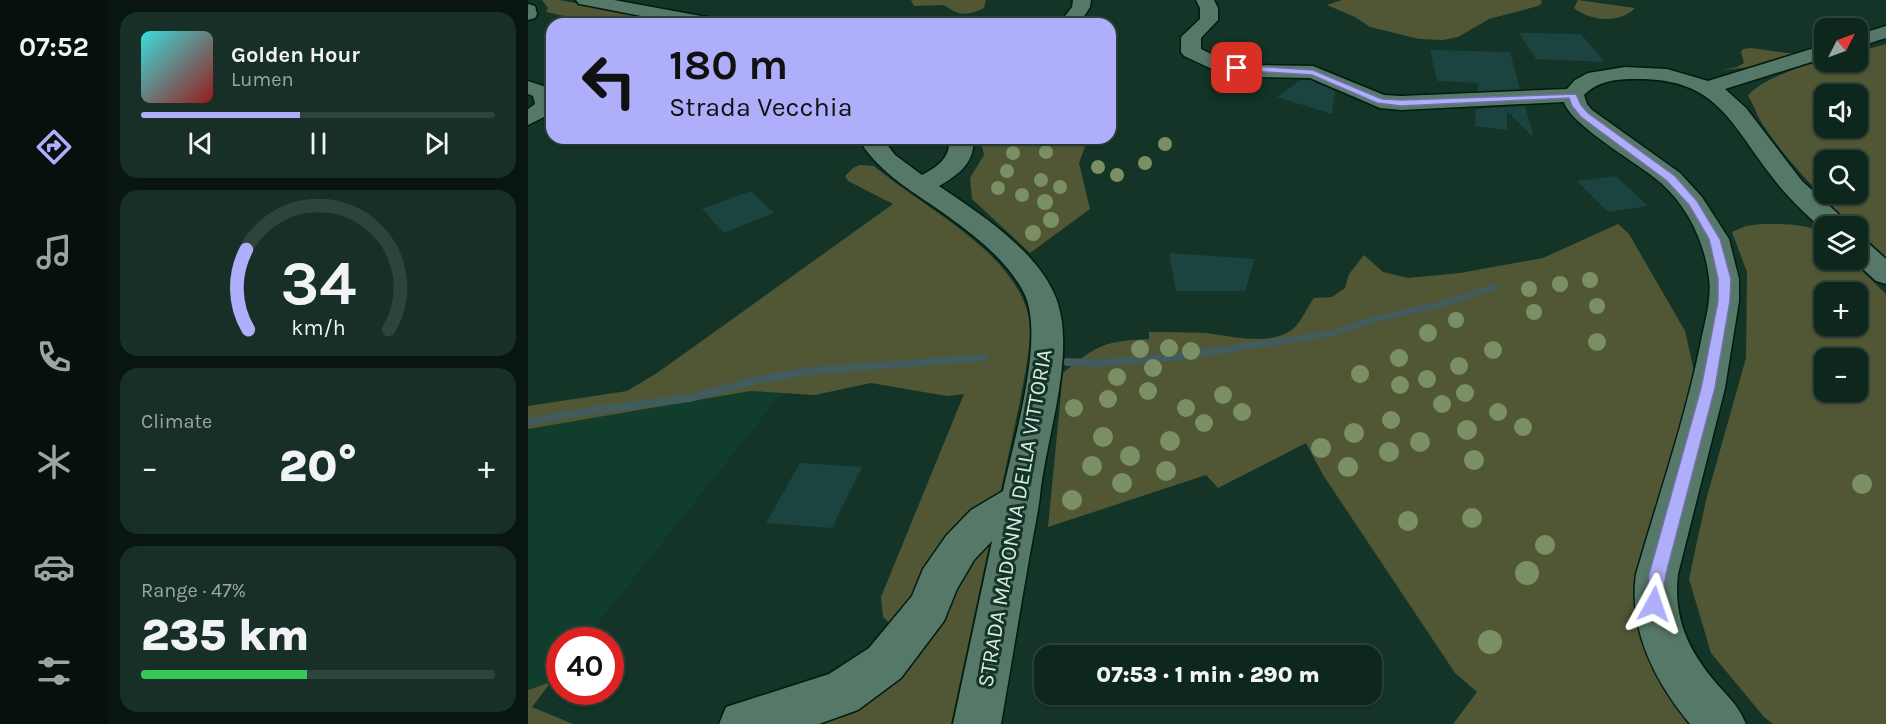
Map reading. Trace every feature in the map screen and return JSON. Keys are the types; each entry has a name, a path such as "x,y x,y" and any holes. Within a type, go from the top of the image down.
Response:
{"street":[{"path":"585,0 680,18"},
{"path":"1073,18 1081,7 1082,0"},
{"path":"1205,0 1209,8 1209,20 1191,37 1189,45 1191,52 1219,65 1256,71 1313,72 1380,101 1401,103 1573,96 1587,81 1628,72 1663,75 1707,88 1731,105 1782,174 1825,216"},
{"path":"1868,38 1886,32"},
{"path":"1707,88 1814,54"},
{"path":"528,87 543,92 546,103"},
{"path":"1573,96 1576,106 1584,115 1671,178 1693,203 1714,239 1724,279 1724,301 1708,388 1657,574 1654,604 1664,640 1679,670 1710,712 1722,724"},
{"path":"528,118 546,108"},
{"name":"STRADA MADONNA DELLA VITTORIA","path":"874,144 887,162 971,222 1015,261 1036,287 1046,313 1046,353 1021,499 977,724"},
{"path":"921,186 948,170 958,159 963,144"},
{"path":"1868,258 1886,275"},
{"path":"743,724 841,694 885,663 929,607 938,582 960,548 985,522 1021,499"}],"shaded area":[{"path":"542,0 559,0 655,18 574,18 546,12 548,8"},
{"path":"911,0 986,0 984,8 963,14 944,5 914,6"},
{"path":"1342,0 1541,0 1542,3 1489,19 1458,37 1443,40 1419,39 1370,27 1355,17 1327,5"},
{"path":"1578,0 1635,8 1621,17 1596,18 1574,8"},
{"path":"1886,44 1886,257 1868,240 1868,216 1843,216 1830,204 1868,204 1868,150 1814,150 1814,187 1772,138 1748,96 1753,90 1771,79 1814,64 1814,72 1868,72 1868,49"},
{"path":"1743,49 1795,54 1753,67 1721,70 1744,63 1741,52"},
{"path":"981,144 1086,144 1079,163 1090,209 1030,253 972,199 970,178 984,155"},
{"path":"860,165 874,166 963,231 985,250 1004,270 1019,291 1030,323 1028,357 1020,401 951,724 818,724 901,634 883,617 881,597 964,394 947,396 871,383 815,395 751,391 528,429 528,406 627,391 657,373 893,204 848,181 845,176"},
{"path":"1618,224 1629,234 1685,331 1694,371 1663,506 1638,590 1703,724 1453,724 1477,692 1455,673 1323,475 1306,443 1218,488 1206,475 1048,527 1063,373 1093,350 1121,341 1149,339 1149,332 1205,333 1252,339 1277,337 1296,326 1314,298 1332,297 1345,288 1349,274 1364,255 1383,272 1408,278 1460,273 1543,258"},
{"path":"1761,224 1785,224 1814,229 1814,270 1861,270 1886,294 1886,724 1773,724 1764,717 1711,653 1689,579 1706,500 1746,358 1747,272 1732,232 1746,226"},
{"path":"751,391 781,394 594,627 546,627 546,684 528,690 528,429"},
{"path":"546,684 546,689 532,707 573,724 528,724 528,690"}],"building":[{"path":"1519,33 1581,34 1605,62 1536,59"},
{"path":"1430,50 1510,52 1520,89 1478,91 1478,83 1437,81"},
{"path":"1301,80 1310,80 1335,91 1332,114 1277,97"},
{"path":"1525,106 1534,138 1507,111 1507,130 1475,126 1476,109"},
{"path":"1616,176 1648,206 1608,212 1577,181"},
{"path":"751,191 774,213 724,233 702,209"},
{"path":"1169,253 1255,259 1245,291 1176,291"},
{"path":"800,463 862,467 832,528 766,523"}],"waterway":[{"path":"1066,362 1096,363 1177,357 1334,333 1375,319 1443,304 1495,287"},
{"path":"528,422 581,412 690,398 757,380 810,371 983,358"}],"route":[{"path":"1237,68 1256,71 1313,72 1380,101 1401,103 1573,96 1576,106 1584,115 1671,178 1693,203 1714,239 1724,279 1724,301 1708,388 1657,574 1654,604"}]}
